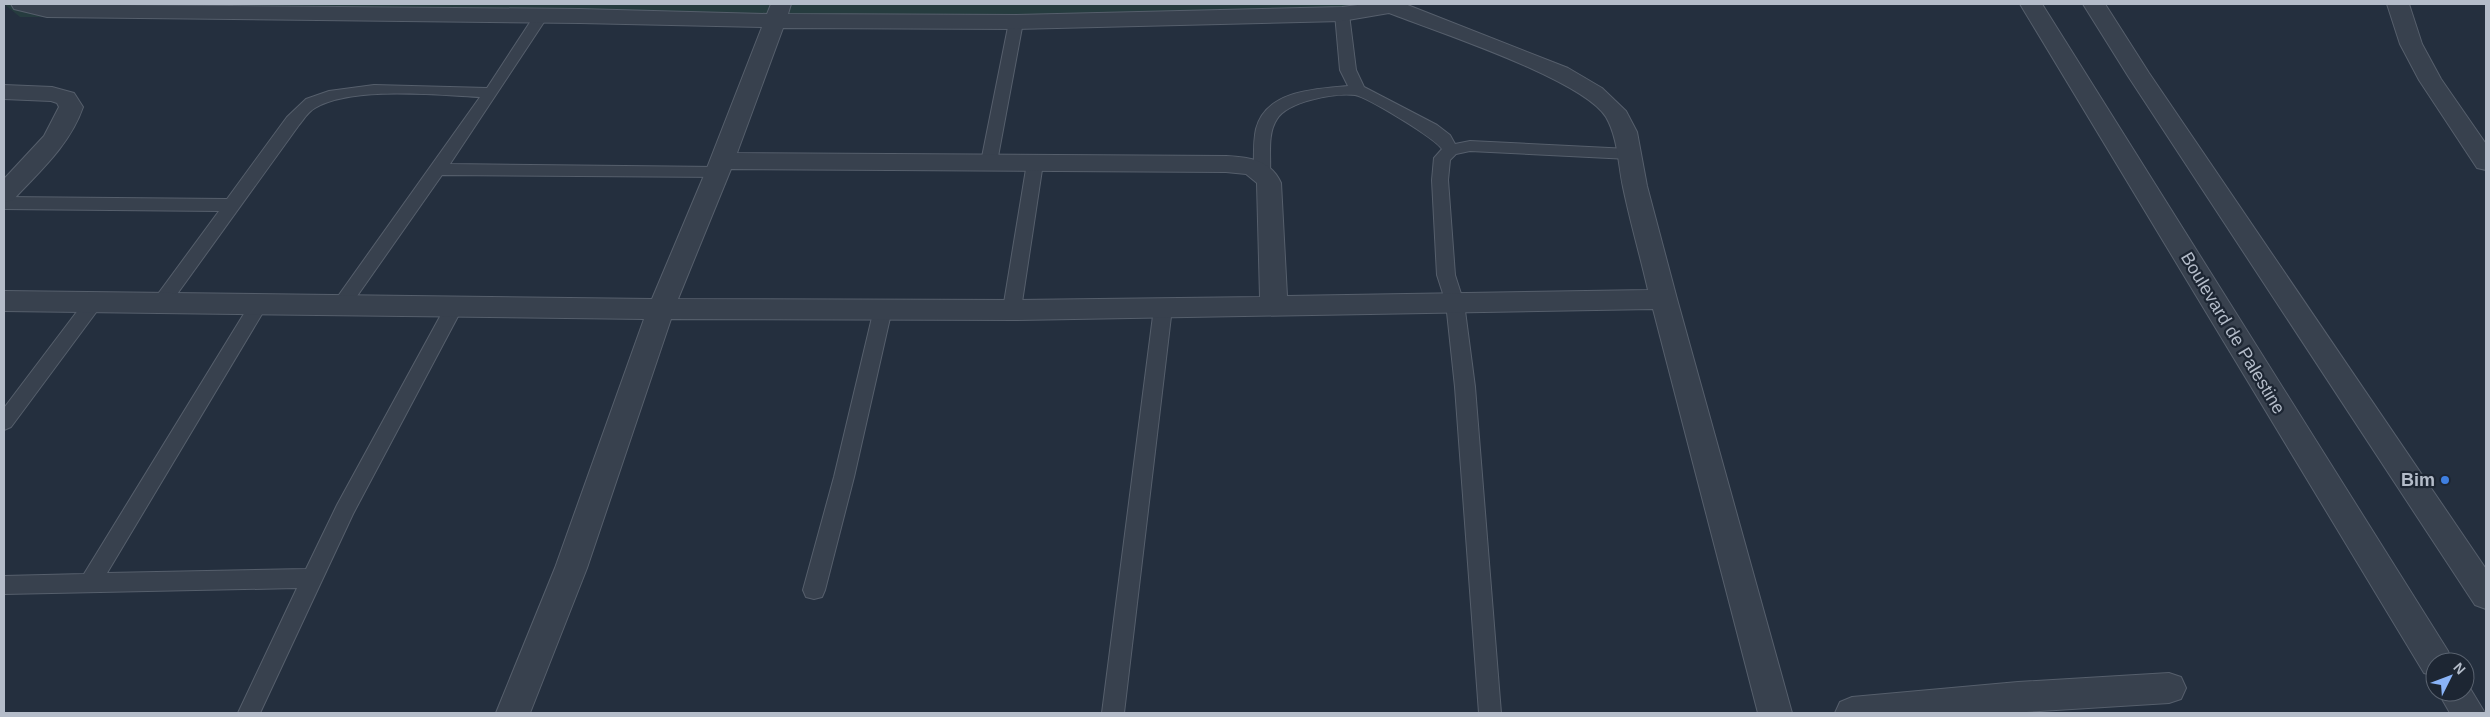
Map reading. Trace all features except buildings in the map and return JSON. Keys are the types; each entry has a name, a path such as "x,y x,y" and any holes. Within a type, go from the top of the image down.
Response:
{"street":[{"path":"22,4 47,12 541,16 778,12 1016,22 1342,14 1391,5 1560,73 1594,93 1614,111 1625,132 1664,299 1775,713"},
{"name":"Boulevard de Palestine","path":"2031,4 2430,652"},
{"path":"2094,4 2139,76 2486,595"},
{"path":"2398,4 2411,44 2430,80 2486,162"},
{"path":"513,713 571,568 661,309 720,167 778,12"},
{"path":"4,92 52,94 66,98 71,107 69,118 58,133 4,194"},
{"path":"2454,115 2486,124"},
{"path":"720,167 989,162 1226,164 1249,166 1268,177 1274,306"},
{"path":"4,301 661,309 1012,309 1664,299"},
{"path":"1852,713 2018,697 2169,688"},
{"path":"2461,702 2468,713"}],"lane":[{"path":"1342,14 1348,70 1358,90 1431,129 1444,139 1451,150"},
{"path":"342,304 438,170 541,16"},
{"path":"989,162 1016,22"},
{"path":"161,303 300,111 322,98 354,92 408,89 491,93"},
{"path":"1262,172 1265,126 1277,108 1299,98 1358,90"},
{"path":"1490,713 1465,387 1455,303 1446,275 1440,180 1442,158 1451,150 1470,146 1629,154"},
{"path":"1012,309 1035,162"},
{"path":"438,170 720,167"},
{"path":"4,203 233,206"},
{"path":"4,422 94,302"},
{"path":"90,583 259,304"},
{"path":"249,713 344,511 455,306"},
{"path":"1113,713 1163,308"},
{"path":"814,590 844,477 882,309"},
{"path":"4,585 314,578"}],"green space":[{"path":"4,4 1352,4 1346,14 1016,18 20,17"}],"place":[{"name":"Bim","path":"2445,480"}]}
